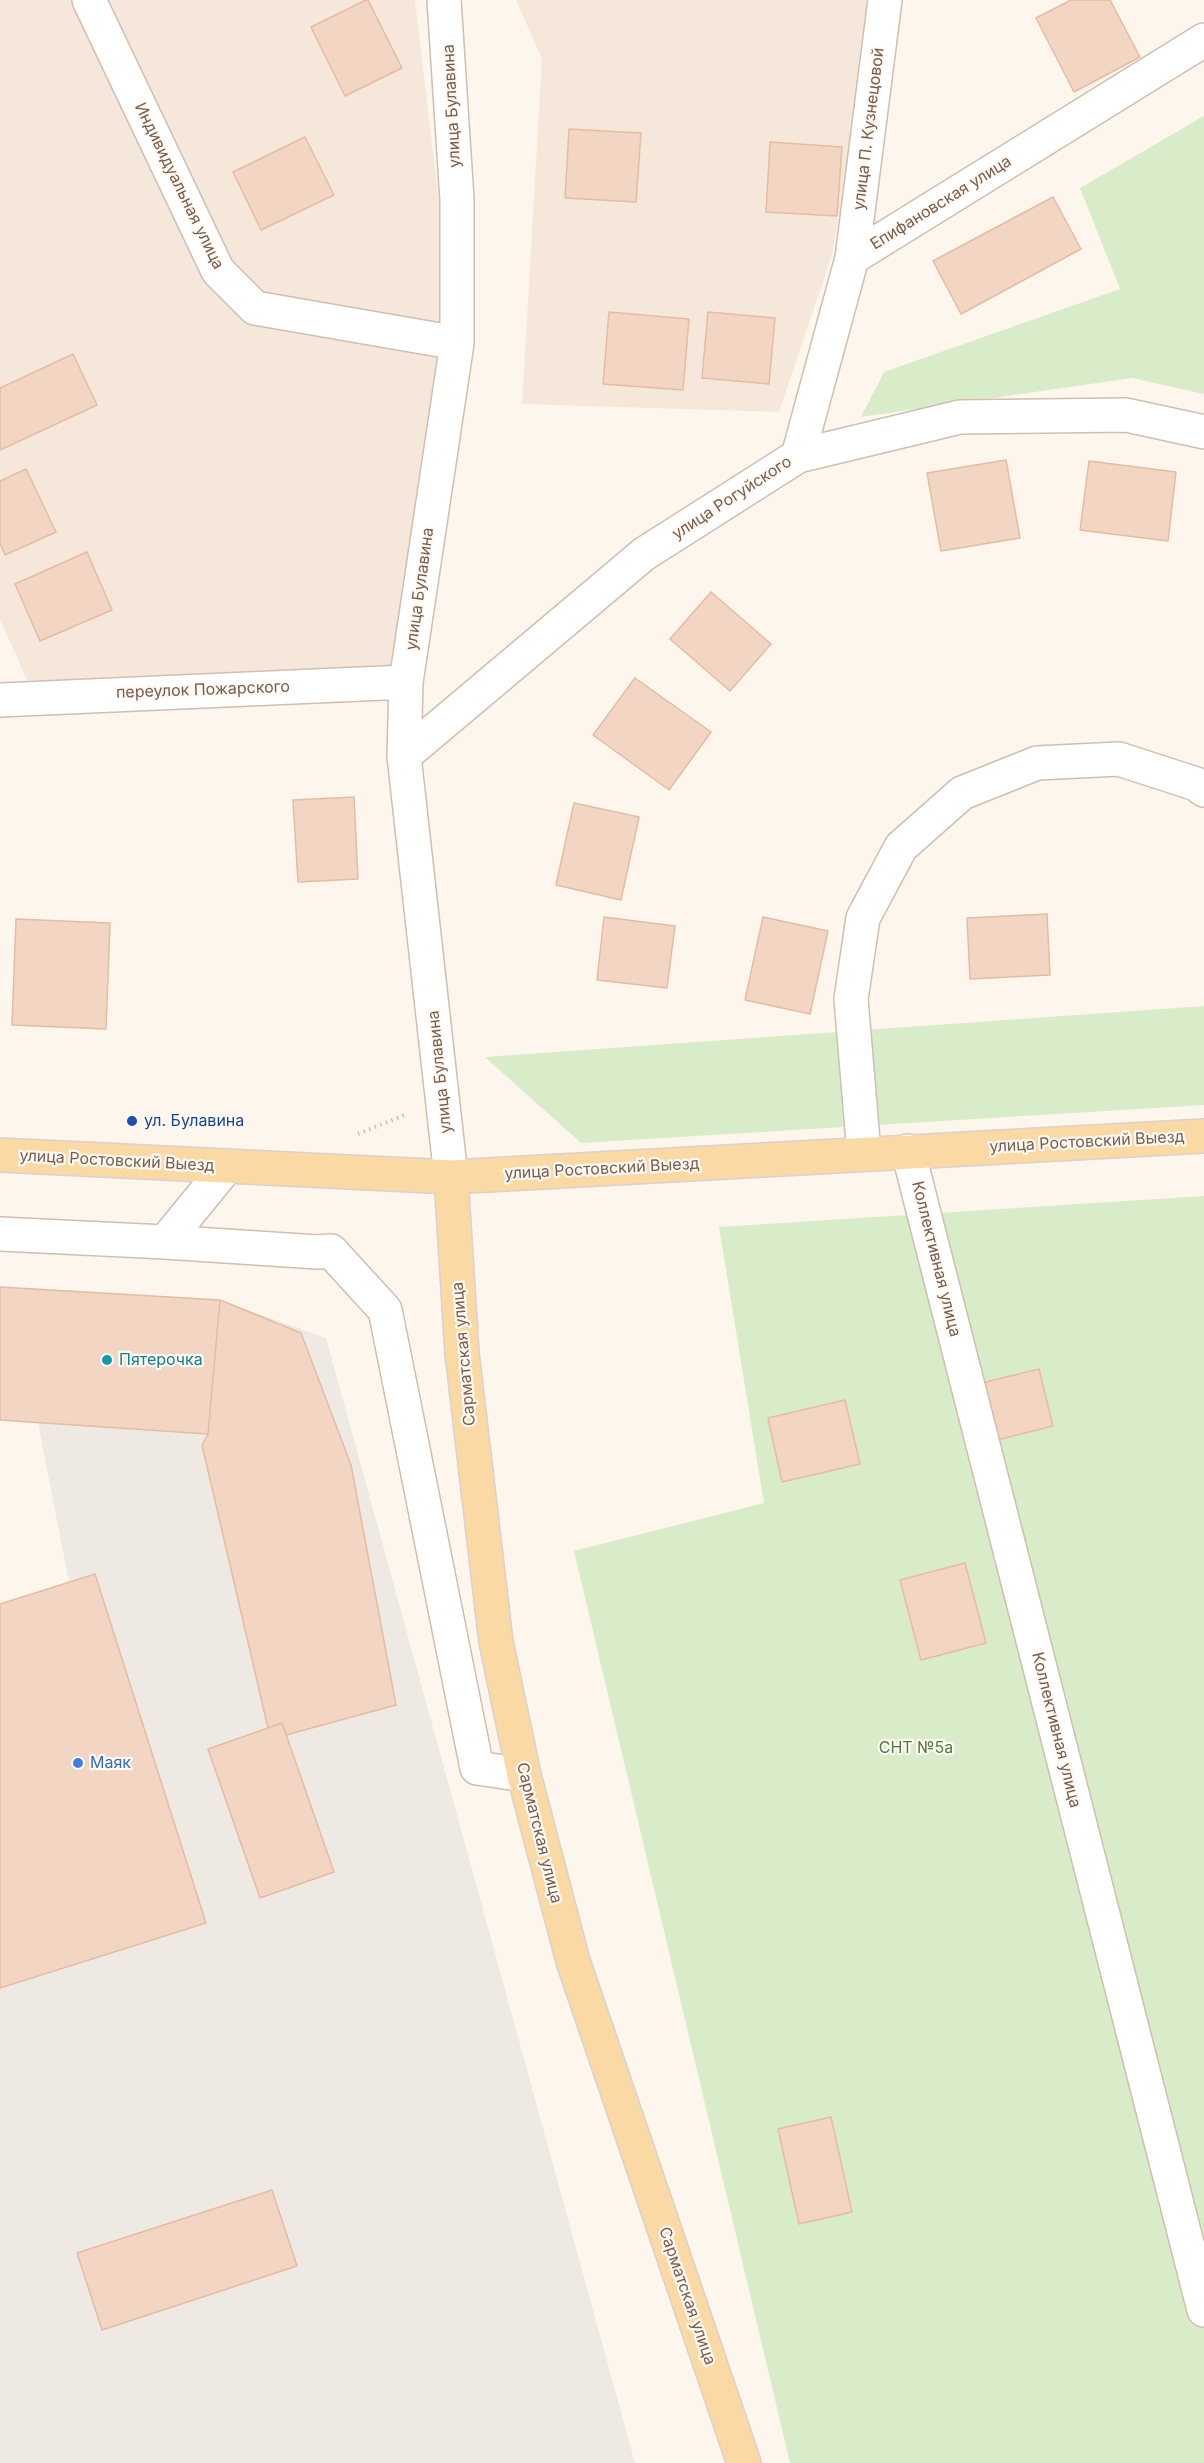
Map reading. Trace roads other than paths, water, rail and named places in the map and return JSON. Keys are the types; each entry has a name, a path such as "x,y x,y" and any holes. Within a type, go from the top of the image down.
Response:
{"main road":[{"name":"улица Ростовский Выезд","path":"0,1155 452,1177 1204,1136"},
{"name":"Сарматская улица","path":"452,1177 462,1353 496,1642 524,1775 573,1961 744,2463"}],"street":[{"name":"Индивидуальная улица","path":"89,0 218,271 255,308 457,342"},
{"name":"улица Булавина","path":"444,0 457,200 457,342 406,682 404,756 452,1177"},
{"name":"улица П. Кузнецовой","path":"852,258 885,0"},
{"name":"Епифановская улица","path":"798,456 852,258 1204,40"},
{"name":"улица Рогуйского","path":"404,756 644,555 798,456 960,417 1126,415 1204,432"},
{"name":"переулок Пожарского","path":"0,700 406,682"},
{"path":"864,1153 851,999 863,918 902,847 962,793 1037,763 1119,759 1196,784 1204,790"},
{"name":"Коллективная улица","path":"908,1151 1204,2310"},
{"path":"165,1242 227,1166"},
{"path":"0,1234 331,1251 385,1310 477,1768 524,1775"}],"place":[{"name":"ул. Булавина","path":"132,1121"},
{"name":"Пятерочка","path":"107,1360"},
{"name":"Маяк","path":"78,1763"}],"park label":[{"name":"СНТ №5а","path":"916,1748"}]}
